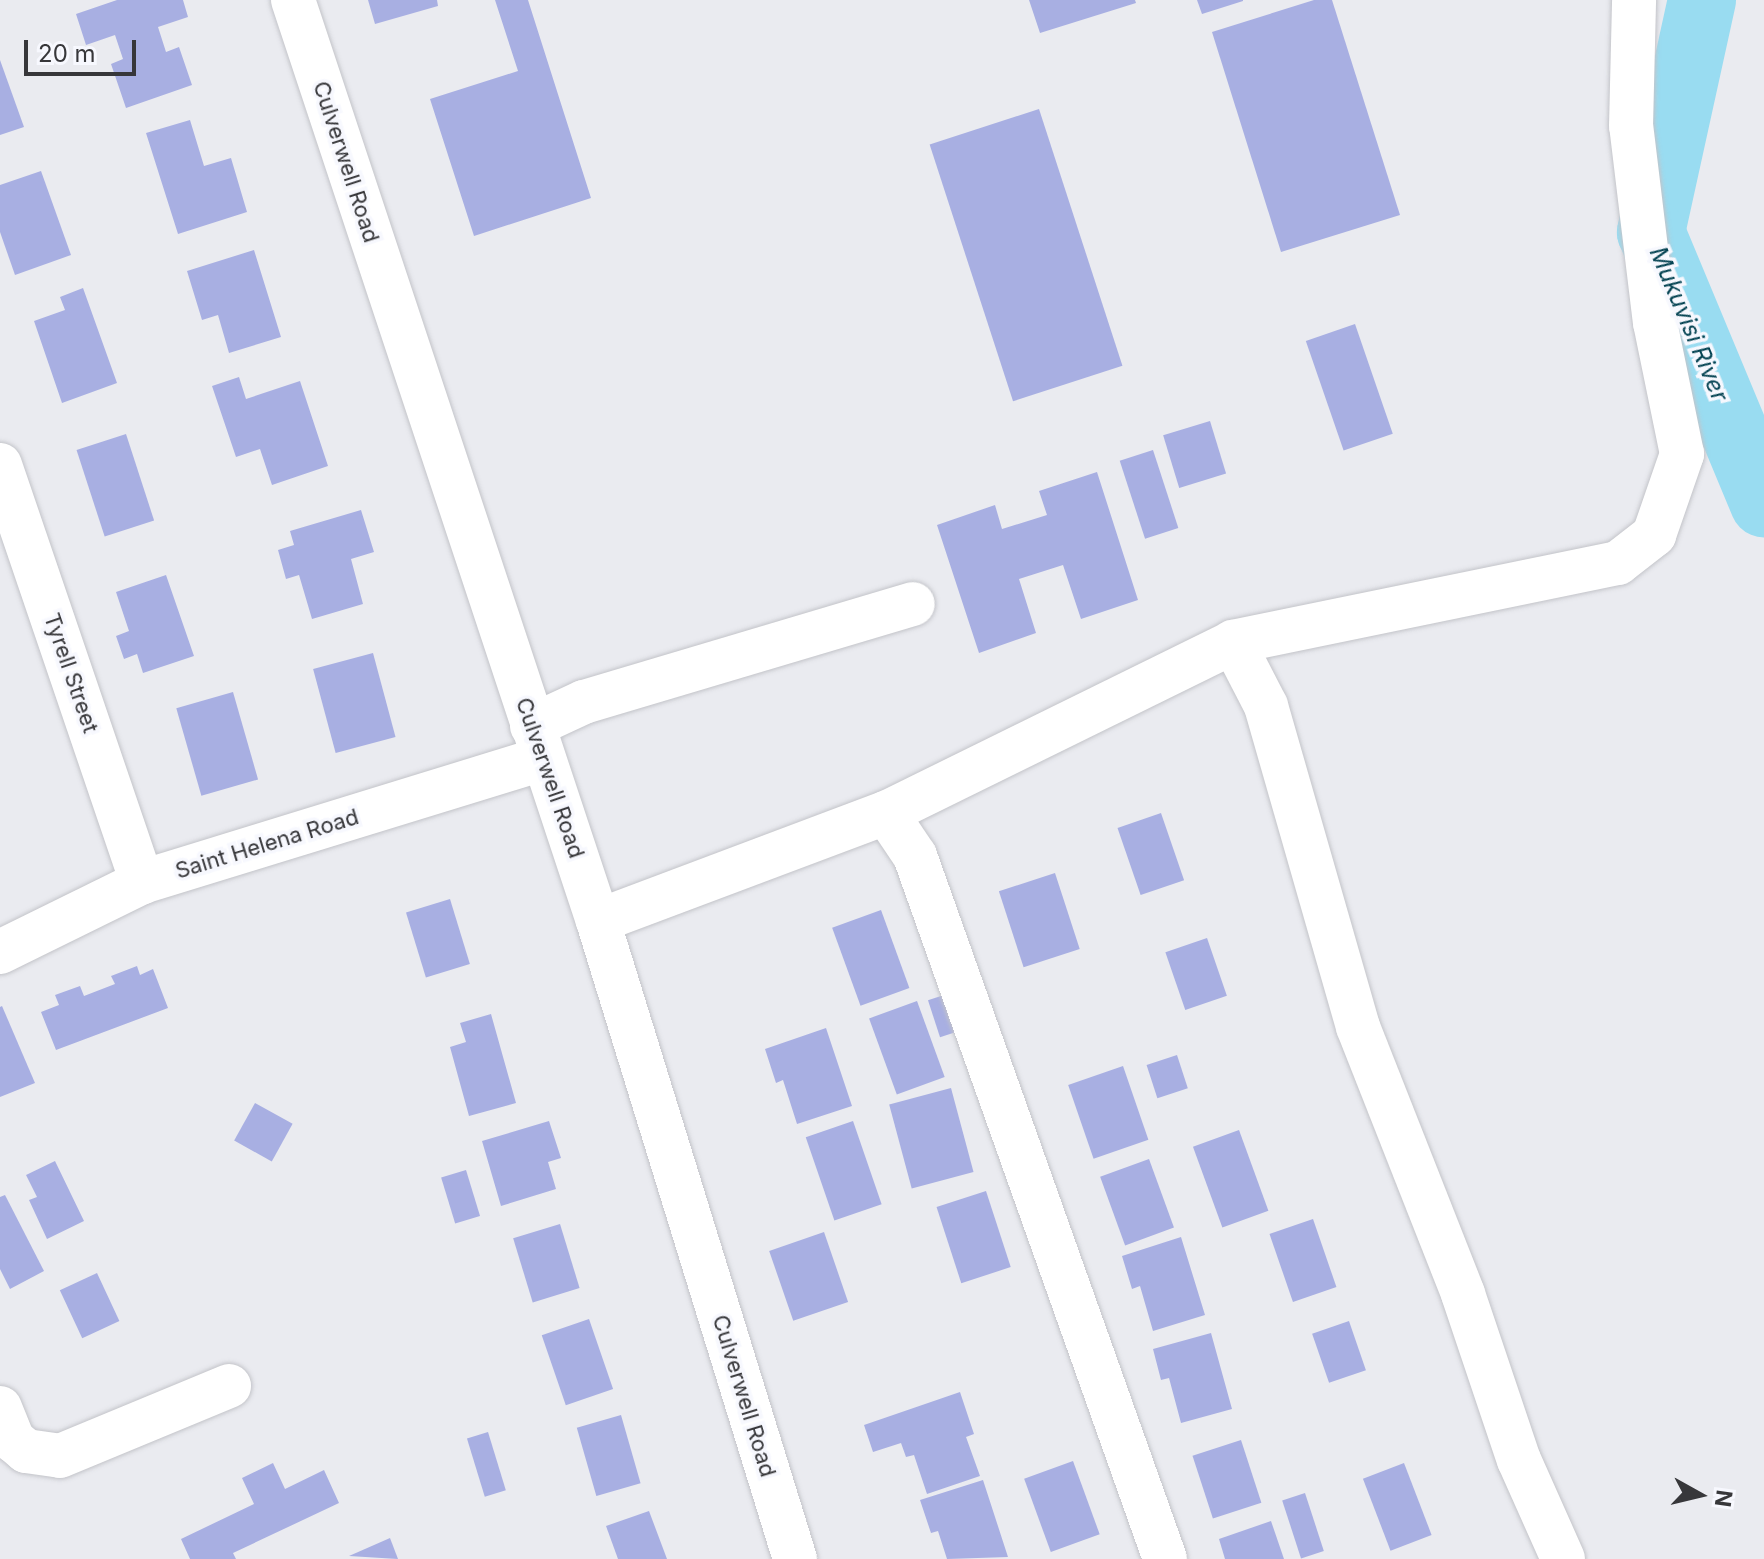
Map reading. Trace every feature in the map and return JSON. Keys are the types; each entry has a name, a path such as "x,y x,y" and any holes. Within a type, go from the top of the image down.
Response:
{"street":[{"name":"Culverwell Road","path":"293,0 598,921 795,1559"},
{"path":"598,921 886,813 1233,642 1618,563 1654,535 1682,454 1655,323 1631,126 1634,0"},
{"name":"Tyrell Street","path":"0,465 142,882"},
{"name":"Saint Helena Road","path":"0,952 142,882 537,742 584,702 913,604"},
{"path":"1233,642 1266,706 1358,1027 1463,1294 1519,1460 1563,1559"},
{"path":"886,813 915,856 1155,1556"},
{"path":"0,1408 13,1440 26,1451 60,1456 229,1386"}],"building":[{"path":"117,0 183,0 188,17 158,27 166,52 179,47 192,85 126,108 111,64 123,59 115,35 86,45 76,14"},
{"path":"368,0 437,0 438,6 375,24"},
{"path":"495,0 528,0 591,198 474,236 430,99 518,71"},
{"path":"1029,0 1135,0 1136,3 1040,33"},
{"path":"1197,0 1243,0 1243,1 1202,14"},
{"path":"1314,0 1332,0 1400,215 1281,252 1212,32"},
{"path":"0,60 24,127 0,135"},
{"path":"1039,109 1122,366 1013,401 930,145"},
{"path":"190,120 204,166 231,158 247,212 178,234 146,133"},
{"path":"41,171 71,255 15,275 0,232 0,185"},
{"path":"254,250 281,337 229,353 218,315 202,320 187,271"},
{"path":"83,288 117,383 62,403 34,321 65,310 60,297"},
{"path":"1355,324 1393,434 1344,451 1306,341"},
{"path":"239,377 246,399 300,381 328,466 272,485 260,449 236,457 212,386"},
{"path":"1210,421 1226,474 1179,488 1163,435"},
{"path":"126,434 154,521 105,537 77,450"},
{"path":"1153,450 1178,528 1145,539 1120,461"},
{"path":"1097,472 1138,600 1081,619 1063,565 1019,579 1036,633 979,653 937,525 995,505 1002,529 1047,515 1039,491"},
{"path":"361,510 374,552 351,559 363,604 312,619 299,575 286,579 278,550 294,545 290,531"},
{"path":"166,575 194,656 143,673 137,654 124,659 116,636 129,631 116,592"},
{"path":"373,653 396,737 336,753 313,669"},
{"path":"233,692 258,779 201,796 176,708"},
{"path":"1161,813 1184,880 1141,895 1118,828"},
{"path":"1055,873 1080,949 1024,967 999,891"},
{"path":"450,899 470,964 426,977 406,912"},
{"path":"881,910 909,988 861,1006 832,928"},
{"path":"1207,938 1227,996 1185,1010 1165,952"},
{"path":"137,966 140,975 153,969 168,1008 56,1050 41,1012 59,1005 55,995 80,986 84,996 115,984 111,976"},
{"path":"947,994 959,1031 940,1037 928,1000"},
{"path":"917,1001 945,1077 897,1095 869,1018"},
{"path":"0,1007 35,1083 0,1097"},
{"path":"491,1014 516,1103 469,1116 450,1047 466,1042 460,1023"},
{"path":"826,1028 852,1106 797,1124 783,1080 776,1083 765,1049"},
{"path":"1177,1055 1188,1088 1157,1098 1147,1065"},
{"path":"1123,1066 1148,1140 1094,1159 1068,1085"},
{"path":"951,1088 974,1172 912,1189 889,1105"},
{"path":"255,1103 293,1124 272,1161 234,1141"},
{"path":"549,1121 561,1158 548,1162 556,1189 501,1206 482,1141"},
{"path":"853,1121 882,1204 834,1220 806,1137"},
{"path":"1239,1130 1268,1211 1222,1228 1193,1147"},
{"path":"1149,1159 1174,1228 1125,1245 1100,1177"},
{"path":"55,1161 84,1221 47,1239 29,1200 37,1197 26,1175"},
{"path":"466,1170 480,1216 455,1224 441,1178"},
{"path":"986,1191 1011,1267 961,1283 937,1207"},
{"path":"5,1195 44,1271 10,1289 0,1269 0,1197"},
{"path":"1313,1219 1336,1287 1293,1302 1270,1234"},
{"path":"560,1224 580,1288 533,1302 513,1238"},
{"path":"824,1232 848,1302 793,1321 769,1251"},
{"path":"1181,1237 1205,1315 1153,1331 1140,1286 1132,1289 1122,1256"},
{"path":"97,1273 119,1321 82,1338 60,1290"},
{"path":"589,1319 613,1389 566,1405 542,1335"},
{"path":"1349,1321 1366,1370 1329,1383 1312,1334"},
{"path":"1211,1333 1232,1409 1181,1423 1169,1378 1161,1380 1153,1349"},
{"path":"960,1392 974,1434 966,1437 980,1476 927,1494 914,1455 906,1457 901,1443 873,1452 864,1425"},
{"path":"621,1415 641,1483 596,1496 577,1428"},
{"path":"488,1432 506,1490 485,1497 467,1438"},
{"path":"1241,1440 1261,1503 1213,1519 1192,1456"},
{"path":"1073,1461 1100,1534 1051,1552 1024,1479"},
{"path":"273,1463 285,1489 324,1470 339,1503 233,1553 236,1559 190,1559 181,1539 254,1504 242,1478"},
{"path":"1404,1463 1432,1535 1391,1551 1363,1479"},
{"path":"983,1480 1008,1557 947,1559 938,1531 931,1533 920,1500"},
{"path":"1305,1493 1324,1551 1301,1558 1282,1500"},
{"path":"649,1511 667,1559 618,1559 606,1526"},
{"path":"1271,1521 1284,1559 1225,1559 1219,1539"},
{"path":"390,1538 398,1559 349,1556"}],"waterway":[{"name":"Mukuvisi River","path":"1702,0 1651,232 1764,503"}]}
